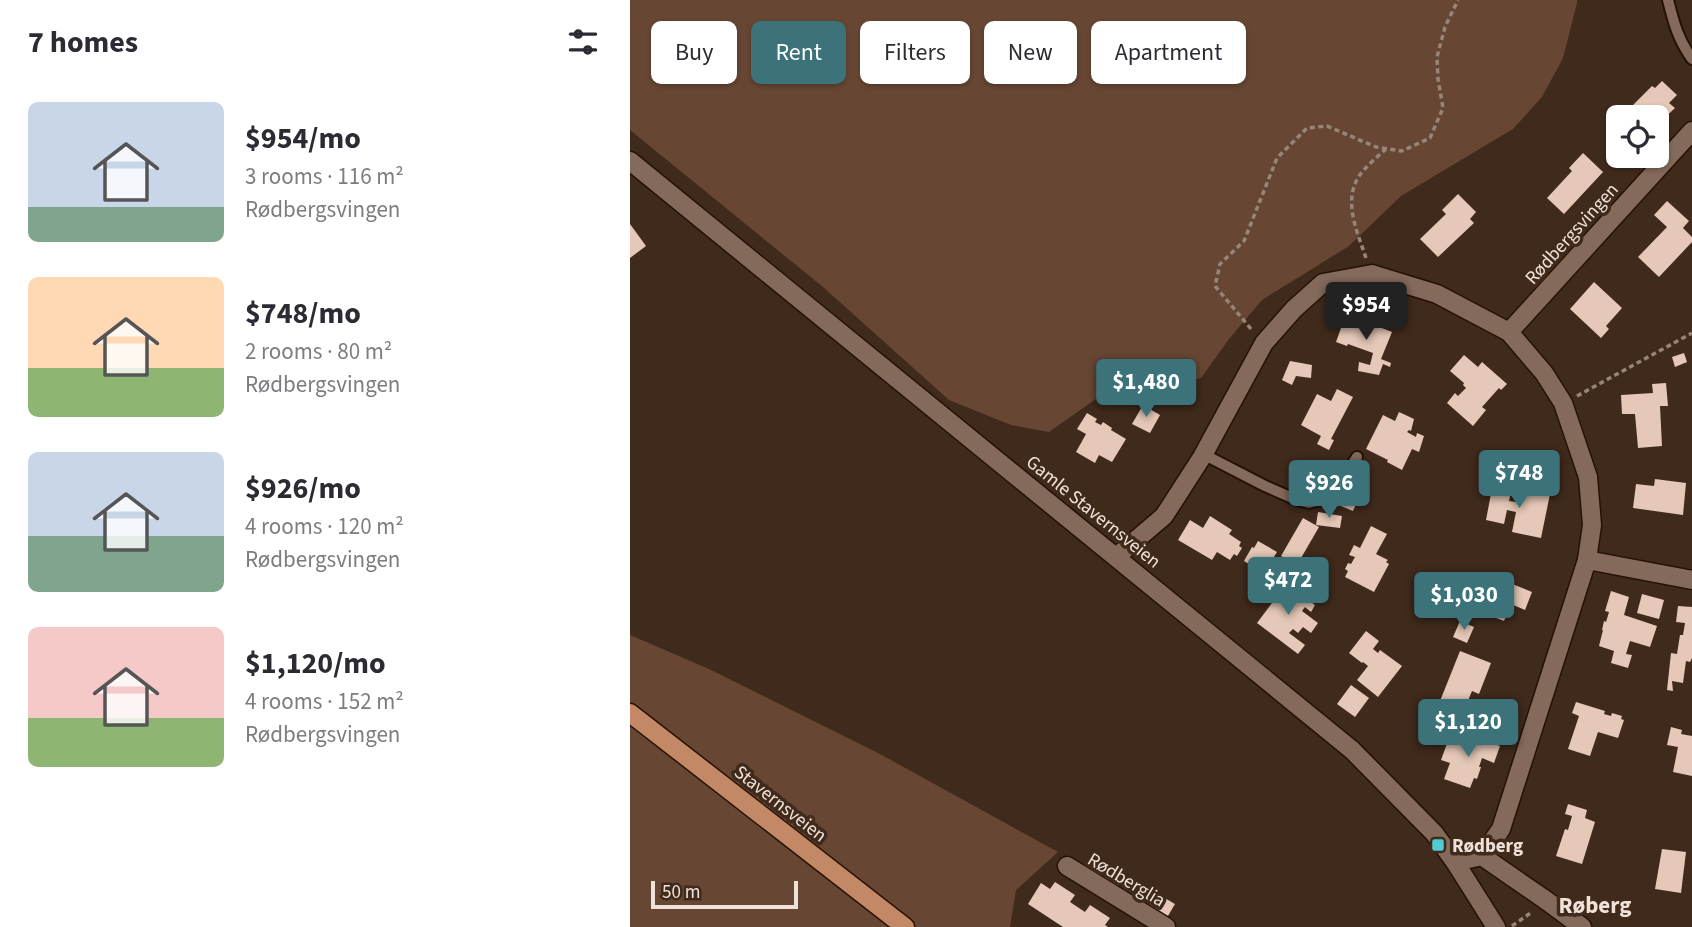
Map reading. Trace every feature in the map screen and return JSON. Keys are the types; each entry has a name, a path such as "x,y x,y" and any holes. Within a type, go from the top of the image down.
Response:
{"main road":[{"name":"Stavernsveien","path":"630,713 905,927"}],"street":[{"name":"Rødbergsvingen","path":"1509,332 1692,131"},
{"name":"Gamle Stavernsveien","path":"630,161 1352,750 1434,833 1496,927"},
{"path":"1116,557 1164,516 1203,454 1264,344 1294,309 1322,283 1372,274 1437,294 1509,332 1544,373 1563,403 1588,477 1592,525 1587,560 1500,830 1482,856 1455,862"},
{"path":"1587,560 1692,580"},
{"path":"1482,856 1581,927"},
{"name":"Rødberglia","path":"1066,866 1166,927"}],"lane":[{"path":"1668,0 1675,30 1692,59"},
{"path":"1203,454 1265,486 1309,503 1324,499 1357,457"}],"path":[{"path":"1264,344 1215,286 1220,264 1244,241 1277,158 1307,128 1327,125 1386,149 1402,151 1430,138 1443,108 1437,57 1445,27 1458,0"},
{"path":"1372,274 1351,208 1353,188 1360,174 1386,149"},
{"path":"1563,403 1692,333"},
{"path":"1511,927 1547,901"}],"shaded area":[{"path":"630,0 1577,0 1563,58 1542,97 1513,129 1401,196 1349,246 1262,300 1201,378 1153,390 1100,396 1049,432 1011,425 949,400 823,287 630,130"},
{"path":"630,635 709,669 880,754 1058,852 1016,890 1010,927 630,927"}],"building":[{"path":"1662,81 1677,95 1669,103 1675,108 1669,114 1669,105 1633,105 1652,86 1655,88"},
{"path":"1583,153 1603,172 1564,214 1547,198 1572,171 1569,168"},
{"path":"1458,194 1476,212 1470,219 1474,223 1438,257 1420,239 1446,214 1442,210"},
{"path":"1667,201 1689,221 1683,228 1692,237 1692,242 1659,277 1638,257 1667,227 1654,215"},
{"path":"630,224 646,246 630,258"},
{"path":"1594,282 1622,308 1606,326 1609,329 1601,338 1570,309"},
{"path":"1346,314 1392,332 1381,359 1391,363 1390,367 1383,364 1379,375 1358,371 1359,362 1370,365 1373,353 1336,342"},
{"path":"1684,353 1687,362 1675,367 1672,357"},
{"path":"1464,355 1478,367 1482,362 1507,384 1501,390 1499,388 1482,407 1486,410 1473,426 1447,403 1455,393 1458,396 1466,388 1450,371"},
{"path":"1290,361 1312,365 1311,378 1296,376 1292,385 1282,380"},
{"path":"1666,383 1668,406 1660,406 1662,446 1638,448 1635,414 1622,414 1621,395 1653,393 1652,384"},
{"path":"1337,389 1353,397 1331,439 1334,440 1329,450 1317,444 1321,436 1301,425 1317,394 1331,401"},
{"path":"1143,405 1160,415 1150,433 1132,424"},
{"path":"1399,412 1414,419 1411,431 1407,432 1416,437 1417,433 1424,436 1419,452 1412,449 1402,470 1366,449 1383,415 1395,421"},
{"path":"1087,413 1097,419 1095,422 1101,425 1103,422 1126,439 1112,462 1099,455 1095,463 1076,452 1086,434 1077,429"},
{"path":"1655,479 1686,483 1683,515 1633,508 1636,484 1654,486"},
{"path":"1493,483 1512,487 1509,501 1522,503 1525,489 1550,494 1541,538 1512,532 1516,512 1507,510 1504,524 1486,520"},
{"path":"1341,492 1358,499 1353,511 1336,504"},
{"path":"1318,512 1342,516 1340,528 1316,525"},
{"path":"1210,516 1232,530 1229,534 1241,542 1239,546 1242,548 1237,556 1234,554 1230,560 1217,552 1212,560 1178,540 1190,520 1203,528"},
{"path":"1303,518 1319,527 1297,565 1281,556"},
{"path":"1371,526 1387,534 1376,554 1388,560 1386,562 1389,564 1374,592 1345,577 1348,563 1351,564 1355,557 1349,555 1354,545 1360,548"},
{"path":"1258,541 1277,552 1264,573 1244,561"},
{"path":"1490,575 1532,592 1525,610 1511,604 1504,621 1481,612 1484,603 1480,601"},
{"path":"1284,582 1315,605 1311,612 1305,607 1302,611 1318,623 1311,633 1303,627 1298,633 1293,629 1289,633 1305,645 1298,654 1257,623"},
{"path":"1611,591 1629,597 1624,615 1657,626 1650,647 1630,641 1626,654 1632,655 1628,668 1611,663 1614,651 1599,646 1604,621 1606,622 1609,612 1605,611"},
{"path":"1642,594 1664,600 1659,619 1637,613"},
{"path":"1678,606 1692,607 1692,658 1690,662 1686,661 1683,683 1672,681 1673,691 1667,690 1671,653 1677,654 1685,623 1676,622"},
{"path":"1460,621 1474,627 1467,643 1453,637"},
{"path":"1366,631 1379,641 1373,649 1378,653 1380,650 1402,666 1378,697 1357,680 1368,666 1349,653"},
{"path":"1460,651 1491,663 1479,694 1472,691 1460,720 1436,711"},
{"path":"1351,685 1369,698 1355,717 1337,704"},
{"path":"1576,702 1605,711 1604,714 1622,716 1621,719 1624,720 1618,738 1598,732 1590,756 1568,749 1579,716 1572,713"},
{"path":"1671,727 1682,730 1681,734 1692,736 1692,776 1673,772 1678,747 1667,745"},
{"path":"1470,735 1500,746 1494,763 1482,758 1477,779 1474,778 1470,788 1444,779 1450,763 1441,760 1449,738 1466,745"},
{"path":"1568,804 1587,810 1585,818 1595,822 1582,864 1556,856 1572,816 1565,814"},
{"path":"1662,849 1686,852 1681,893 1655,889"},
{"path":"1092,854 1109,864 1099,881 1082,870"},
{"path":"1055,882 1075,895 1070,902 1085,912 1090,905 1110,918 1105,925 1108,927 1063,927 1028,904 1041,883 1050,889"},
{"path":"1142,885 1175,904 1165,921 1132,901"}],"place":[{"name":"Rødberg","path":"1438,845"}],"district":[{"name":"Røberg","path":"1595,905"}]}
